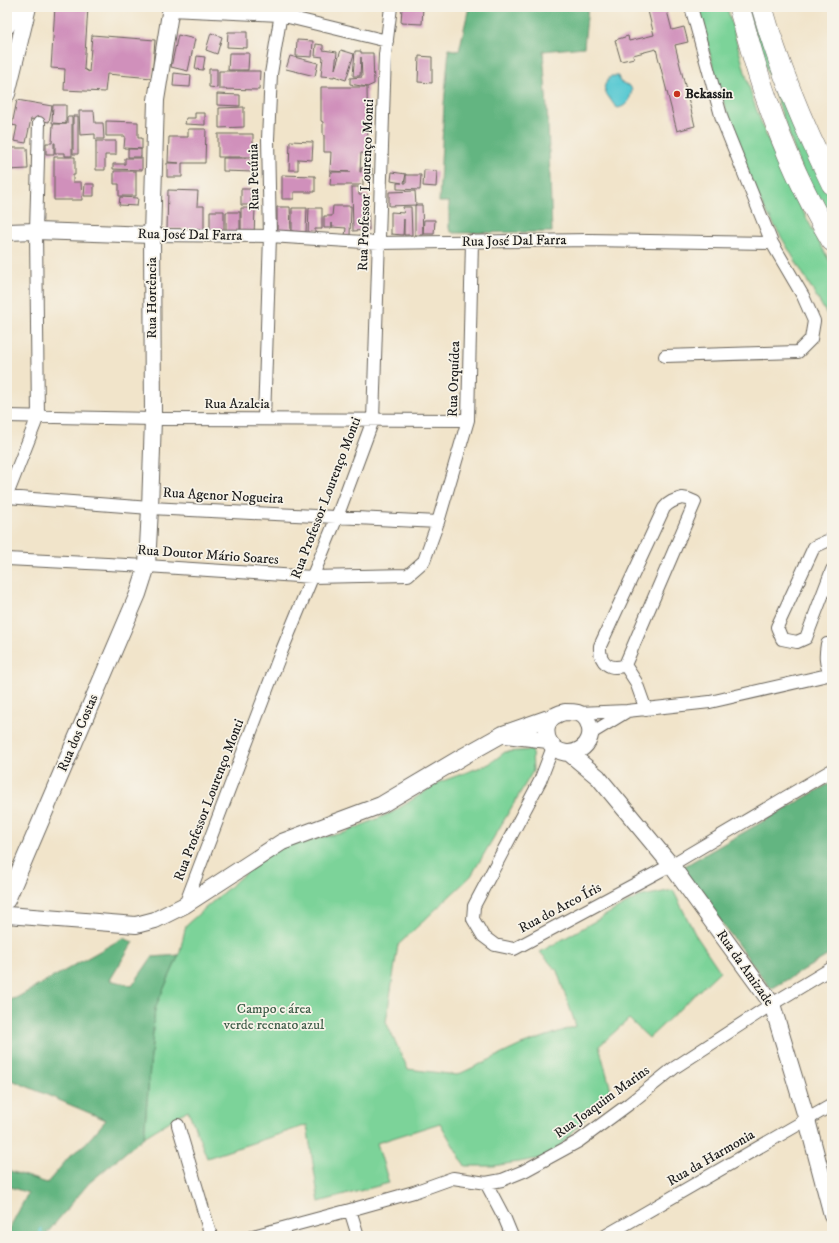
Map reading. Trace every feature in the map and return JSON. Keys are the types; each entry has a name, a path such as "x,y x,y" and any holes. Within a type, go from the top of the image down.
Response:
{"highway":[{"path":"739,7 755,63 792,164 832,241"},
{"path":"762,7 767,27 790,92 832,184"},
{"path":"774,7 790,92"}],"street":[{"path":"7,26 12,7"},
{"path":"7,94 11,58 28,7"},
{"name":"Rua Professor Lourenço Monti","path":"185,905 278,663 337,517 373,420 385,63 391,7"},
{"path":"665,356 798,352 811,339 814,321 803,296 772,243 722,119 691,7"},
{"path":"170,9 281,11 387,41"},
{"name":"Rua Hortência","path":"147,566 153,419 152,235 156,100 170,9"},
{"name":"Rua Petúnia","path":"264,419 270,236 268,139 272,74 281,11"},
{"path":"7,496 38,416 36,231 39,122"},
{"name":"Rua José Dal Farra","path":"7,232 36,231 152,235 270,236 379,243 589,240 772,243"},
{"name":"Rua Orquídea","path":"408,575 424,561 438,522 468,420 472,241"},
{"name":"Rua Azaleia","path":"7,416 153,419 468,420"},
{"name":"Rua Agenor Nogueira","path":"7,496 150,508 438,522"},
{"path":"682,498 695,502 626,665 614,667 604,662 601,658 600,646 664,508 669,503 682,498"},
{"path":"7,915 136,925 155,920 185,905 282,842 381,804 503,734 566,712 579,713 646,710 710,702 831,674 826,665 825,654 829,645 806,638 797,642 782,639 777,627 814,547 827,541 832,541"},
{"name":"Rua Doutor Mário Soares","path":"7,559 147,566 312,577 408,575"},
{"name":"Rua dos Costas","path":"7,900 138,594 147,566"},
{"path":"806,638 832,570"},
{"path":"626,665 636,682 646,710"},
{"path":"557,715 550,719 546,734 550,743 561,752 569,753 582,749 588,739 627,711"},
{"path":"579,713 585,717 589,724 588,739"},
{"path":"503,734 550,743"},
{"name":"Rua da Amizade","path":"588,739 598,777"},
{"name":"Rua do Arco Íris","path":"550,743 540,781 474,906 473,919 483,936 495,945 514,950 671,865 832,770"},
{"name":"Rua da Amizade","path":"569,753 598,777 671,865 772,1004 807,1120 832,1216"},
{"name":"Rua Joaquim Marins","path":"253,1236 414,1192 453,1178 486,1183 502,1180 524,1171 579,1140 629,1104 674,1068 772,1004 832,968"},
{"name":"Rua da Harmonia","path":"604,1236 832,1105"},
{"path":"178,1125 212,1236"},
{"path":"486,1183 505,1219 512,1236"},
{"path":"350,1210 358,1236"}],"green space":[{"path":"469,7 588,7 584,47 543,51 548,123 552,232 454,233 450,231 449,228 449,202 439,202 444,104 449,49 459,51"},
{"path":"698,7 727,7 752,97 764,130 780,168 832,266 832,323 757,196 719,90"},
{"path":"745,7 755,7 826,190 832,200 832,229 800,166"},
{"name":"Campo e área verde recnato azul","path":"532,750 533,771 471,876 398,945 386,1022 408,1069 457,1075 521,1045 576,1026 557,971 540,952 638,897 673,890 695,934 720,971 649,1038 629,1019 599,1046 611,1090 550,1157 493,1166 465,1166 440,1123 377,1143 389,1183 319,1202 307,1125 207,1158 188,1110 144,1137 155,1008 179,955 186,925 276,846 344,833 393,812 440,782 489,764 505,752"},
{"path":"832,782 832,953 771,989 681,868"},
{"path":"123,938 133,942 110,980 132,986 152,957 179,955 155,1008 144,1137 89,1183 47,1233 53,1236 7,1236 7,1233 28,1193 7,1186 7,1170 47,1183 70,1156 86,1143 106,1120 7,1078 7,1000 16,998"}],"water":[{"path":"611,76 618,76 620,82 630,86 632,90 628,102 624,106 618,108 607,95 604,87"}],"building":[{"path":"55,7 88,7 84,69 89,72 92,35 155,40 152,78 107,74 105,92 64,90 65,69 51,68"},
{"path":"301,7 325,7 325,10 301,9"},
{"path":"402,7 423,7 422,24 401,23"},
{"name":"Bekassin","path":"647,7 666,7 672,30 684,27 688,42 675,45 695,126 677,131 656,49 633,55 634,58 621,61 615,40 628,36 629,41 654,35"},
{"path":"228,32 247,32 247,48 227,47"},
{"path":"211,33 222,37 217,54 206,50"},
{"path":"178,35 195,39 188,71 171,67"},
{"path":"297,40 313,41 312,57 296,56"},
{"path":"316,44 323,45 323,50 337,52 335,69 341,50 354,54 346,80 334,76 321,76 323,57 315,56"},
{"path":"355,51 361,51 361,53 373,53 374,84 367,87 350,84 350,78 362,77 361,57 360,76 353,76"},
{"path":"229,53 249,53 248,70 228,70"},
{"path":"197,56 205,57 203,70 195,69"},
{"path":"290,56 318,63 315,76 286,69"},
{"path":"419,56 432,57 432,83 418,82"},
{"path":"209,69 217,69 217,88 209,87"},
{"path":"219,71 260,71 259,90 219,89"},
{"path":"174,73 191,75 190,87 173,86"},
{"path":"321,87 367,87 368,154 361,153 360,172 361,168 372,168 372,179 363,179 363,185 330,185 331,172 351,172 330,171 331,152 324,152 323,122 321,121"},
{"path":"217,94 240,95 240,106 217,105"},
{"path":"17,100 52,106 49,122 31,119 26,143 14,141 17,126 12,125"},
{"path":"53,105 66,105 66,124 52,123"},
{"path":"244,107 244,127 219,128 219,108"},
{"path":"79,111 94,111 95,123 103,123 104,139 95,139 95,134 80,135"},
{"path":"195,113 205,113 205,125 185,124 186,118 195,118"},
{"path":"73,116 78,116 78,154 73,154"},
{"path":"67,117 72,117 72,156 65,156 65,153 55,153 55,143 54,154 46,154 46,143 52,143 53,124 67,124"},
{"path":"106,121 138,122 138,138 142,138 142,149 124,148 125,136 106,136"},
{"path":"188,129 206,129 205,163 182,163 182,177 167,177 167,163 179,163 168,162 169,137 188,137"},
{"path":"218,134 253,134 253,157 218,157"},
{"path":"96,141 116,141 116,155 105,155 105,170 96,170"},
{"path":"290,141 313,142 312,160 298,159 298,170 289,170"},
{"path":"7,148 27,148 28,169 7,170"},
{"path":"128,149 141,149 141,157 128,157"},
{"path":"54,157 75,157 75,175 73,175 73,182 81,182 82,200 54,200"},
{"path":"125,158 142,158 142,170 113,169 113,164 125,164"},
{"path":"223,158 254,158 254,172 223,171"},
{"path":"424,170 437,171 436,187 423,186"},
{"path":"114,171 136,171 136,196 119,196 119,184 114,184"},
{"path":"7,172 9,172 9,186 7,186"},
{"path":"392,172 406,174 404,183 406,183 406,175 421,175 420,190 397,189 397,183 402,183 391,181"},
{"path":"282,175 315,176 315,192 294,192 294,199 282,199"},
{"path":"85,184 94,184 94,196 84,196"},
{"path":"352,187 359,187 359,195 368,195 369,230 353,231"},
{"path":"241,189 251,189 251,205 241,205"},
{"path":"168,190 198,191 197,206 204,206 204,229 167,229"},
{"path":"415,191 416,205 389,206 389,192"},
{"path":"120,197 138,198 137,206 119,205"},
{"path":"415,205 422,205 423,235 415,235"},
{"path":"333,206 351,206 350,236 345,236 346,228 324,228 324,216 332,216"},
{"path":"277,207 290,207 291,231 277,231"},
{"path":"403,207 411,207 412,235 404,235 404,219 403,235 391,234 391,212 404,213"},
{"path":"241,208 255,208 254,236 241,235"},
{"path":"292,208 307,208 306,232 292,231"},
{"path":"309,208 322,208 322,229 315,229 315,234 308,234"},
{"path":"210,211 224,211 224,234 210,234"},
{"path":"226,212 240,212 240,235 226,235"},
{"path":"424,220 435,220 434,234 423,234"}],"waterway":[{"path":"41,1229 41,1236"}],"place":[{"name":"Bekassin","path":"677,94"}]}
